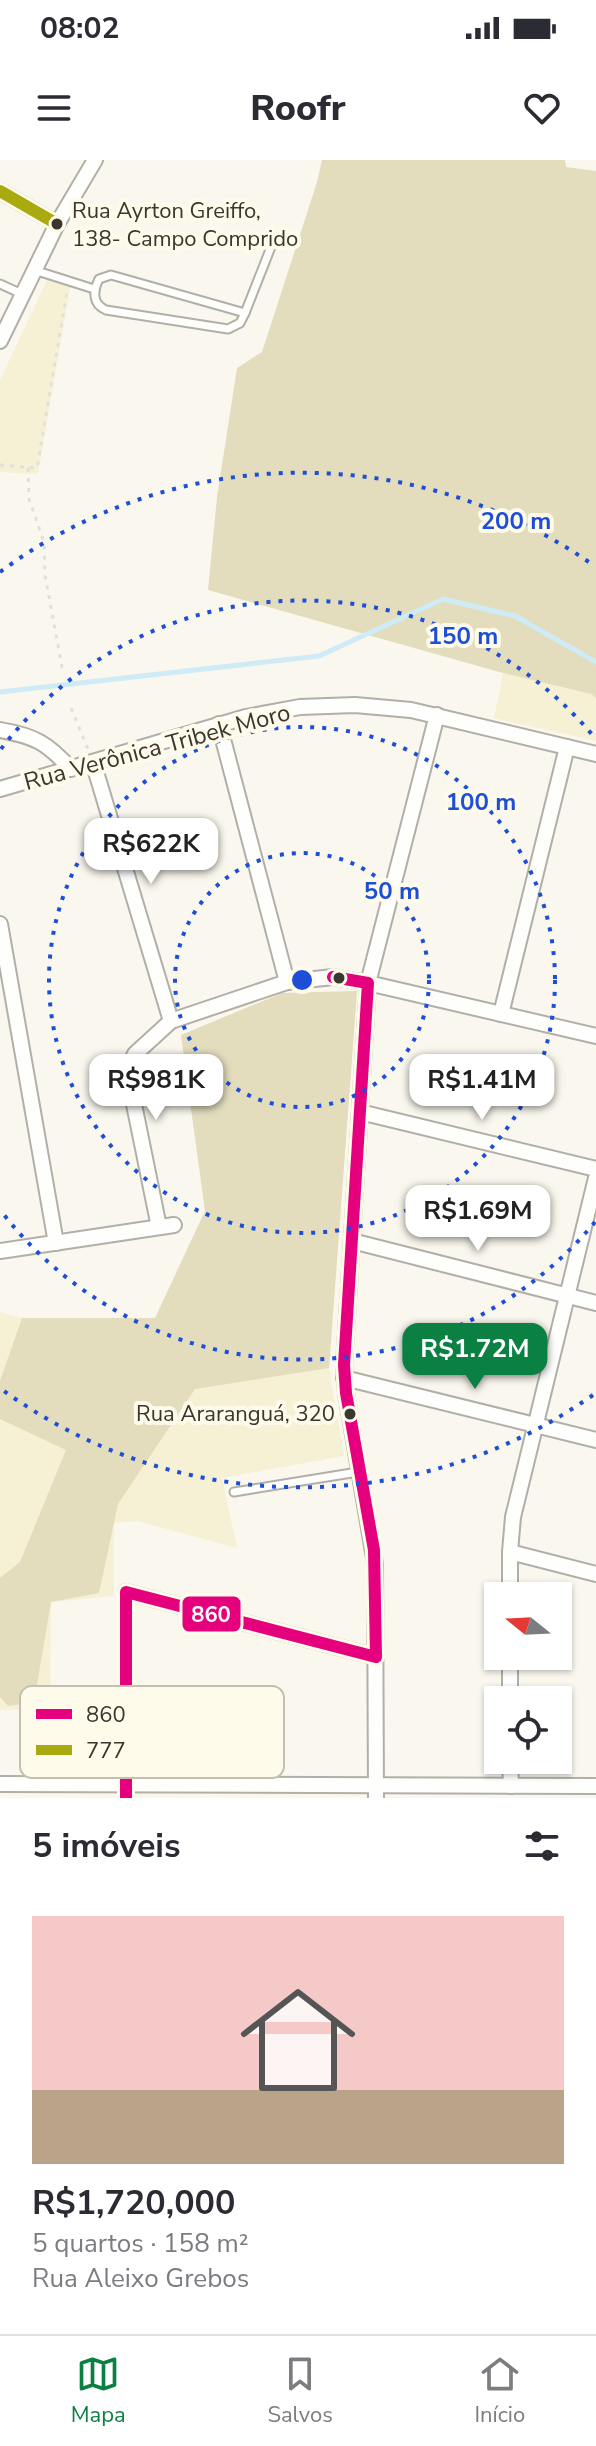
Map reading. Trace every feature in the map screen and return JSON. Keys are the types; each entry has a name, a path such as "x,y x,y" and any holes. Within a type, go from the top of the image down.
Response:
{"street":[{"path":"0,341 57,224 95,160"},
{"path":"0,191 57,224"},
{"name":"Rua Verônica Tribek Moro","path":"0,789 219,724 273,711 328,706 380,706 437,715 596,754"},
{"path":"376,1792 375,1564 344,1378 368,983 437,715"},
{"path":"219,724 287,982"},
{"path":"0,730 39,740 71,769"},
{"path":"501,1014 567,747"},
{"path":"93,762 171,1021"},
{"path":"0,924 56,1243"},
{"path":"0,1251 166,1226 127,1070 135,1054 171,1021 287,982 333,977 596,1036"},
{"path":"360,1112 596,1169"},
{"path":"510,1582 513,1517 596,1178"},
{"path":"352,1241 596,1303"},
{"path":"344,1378 596,1440"},
{"path":"510,1552 596,1574"},
{"path":"126,1686 126,1592 376,1657"},
{"path":"511,1774 511,1786"},
{"path":"0,1784 126,1791 376,1792 596,1786"}],"lane":[{"path":"245,313 111,275 99,279 94,289 96,301 106,310 233,328 245,313 271,247"},
{"path":"34,270 94,289"},
{"path":"0,284 22,294"},
{"path":"234,1492 360,1472"}],"path":[{"path":"0,465 37,468 69,281"},
{"path":"28,468 29,499 44,542 45,575 63,673"},
{"path":"71,708 93,762"}],"shaded area":[{"path":"322,160 565,160 566,167 596,171 596,698 591,694 503,673 208,590 217,497 237,368 262,352"},
{"path":"47,280 70,287 38,474 0,472 0,380"},
{"path":"503,673 591,694 596,698 596,741 494,718"},
{"path":"357,991 329,1368 344,1456 222,1478 237,1548 137,1521 114,1523 114,1596 51,1602 50,1686 20,1686 20,1710 0,1710 0,1312 22,1318 155,1318 205,1211 181,1035 282,993"},
{"path":"357,991 329,1368 195,1389 118,1504 99,1593 51,1602 37,1686 20,1686 20,1704 8,1706 0,1697 0,1578 20,1562 66,1450 0,1419 0,1381 22,1318 155,1318 205,1211 181,1035 282,993"}],"waterway":[{"path":"0,692 319,656 443,599 515,616 596,662"}],"transit line":[{"name":"777","path":"0,191 57,224"},
{"name":"860","path":"126,1686 126,1592 376,1657 374,1550 346,1393 344,1365 368,983 333,977"},
{"name":"860","path":"126,1778 126,1798"}],"place":[{"name":"Rua Ayrton Greiffo, 138- Campo Comprido","path":"57,224"},
{"name":"Rua Araranguá, 320","path":"350,1414"}]}
